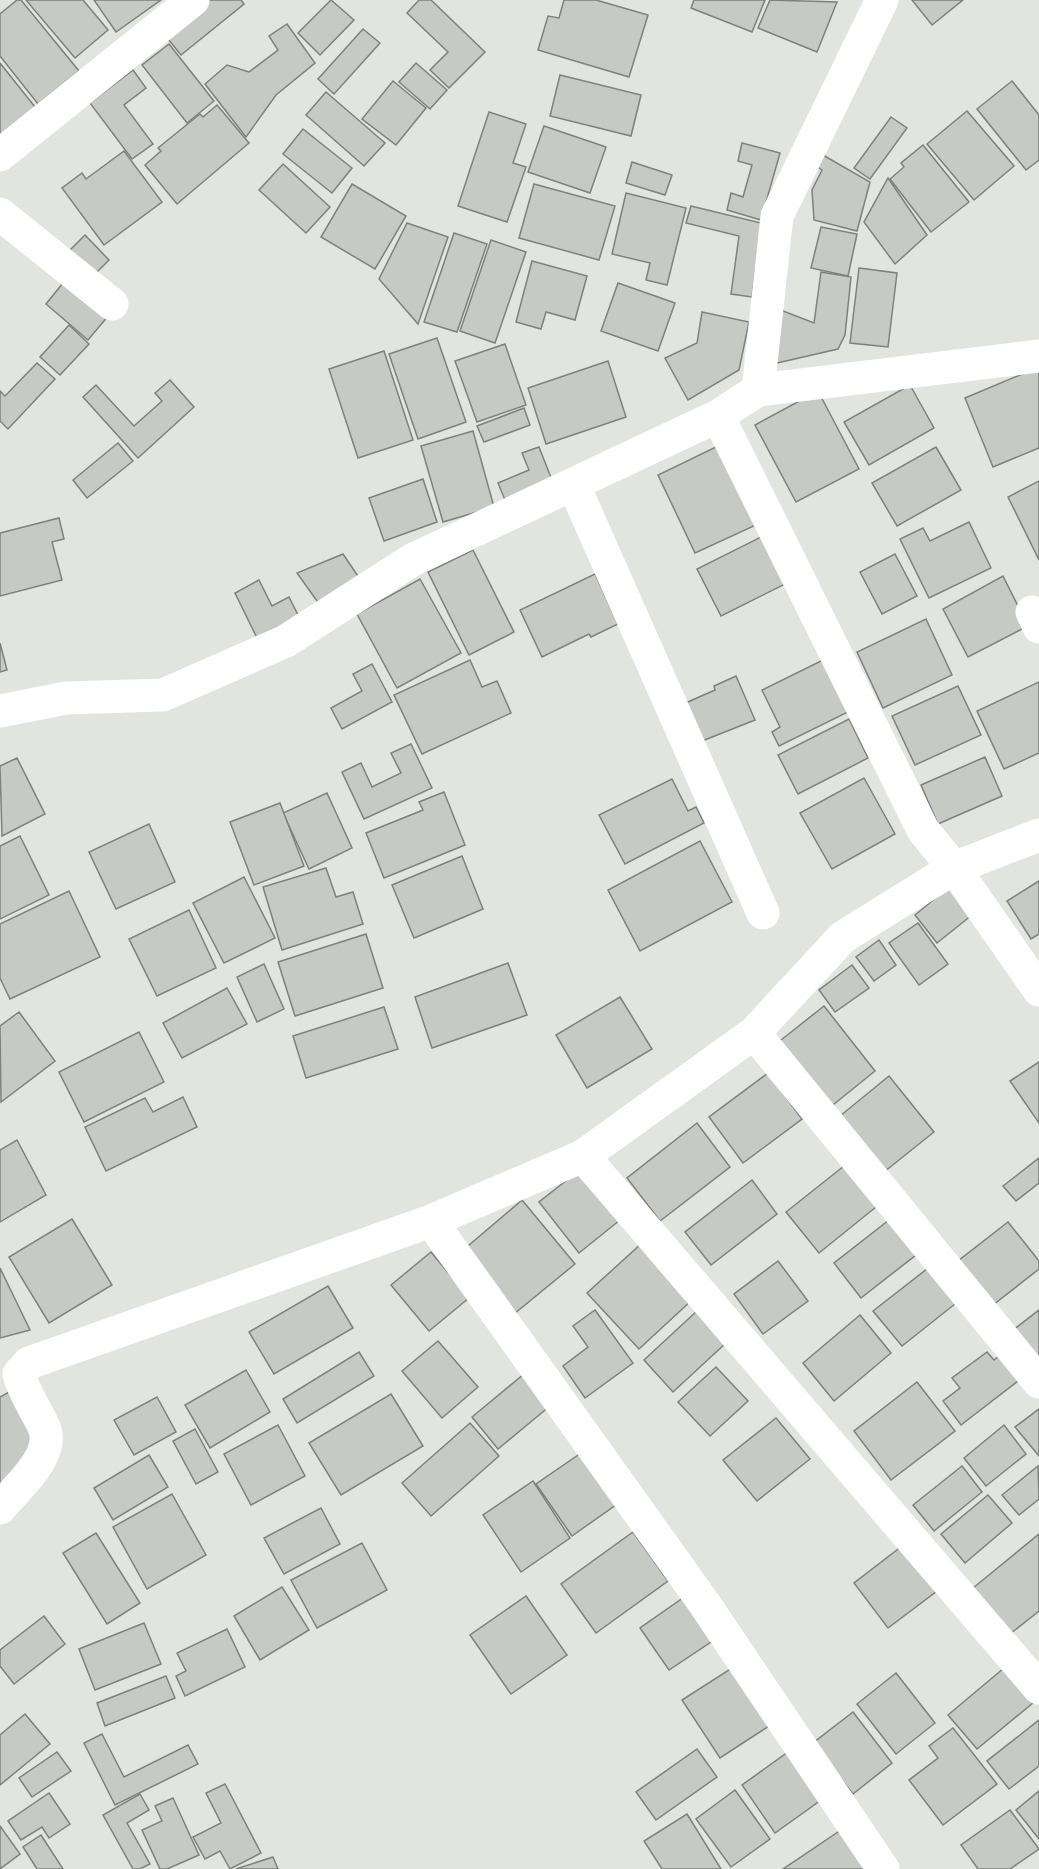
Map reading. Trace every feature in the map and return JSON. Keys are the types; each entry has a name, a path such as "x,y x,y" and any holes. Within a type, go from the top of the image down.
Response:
{"street":[{"path":"0,155 193,0"},
{"path":"758,390 777,216 882,0"},
{"path":"0,214 112,304"},
{"path":"0,711 66,698 163,695 286,641 412,560 574,486 718,416 758,390 1039,356"},
{"path":"718,416 923,830 954,868 1039,990"},
{"path":"574,486 763,913"},
{"path":"0,1508 43,1456 48,1442 45,1428 22,1388 19,1374 29,1363 431,1221 583,1156 754,1033 843,937 954,868 1039,835"},
{"path":"754,1033 1039,1382"},
{"path":"583,1156 1039,1688"},
{"path":"431,1221 706,1606 883,1869"}],"building":[{"path":"17,0 21,0 79,71 38,104 0,56 0,14"},
{"path":"26,0 83,0 108,30 75,58"},
{"path":"94,0 161,0 116,32"},
{"path":"206,0 241,0 244,4 181,55 164,34"},
{"path":"331,0 354,20 320,55 298,33"},
{"path":"419,0 431,0 485,52 449,88 430,70 448,52 407,13"},
{"path":"564,0 596,0 648,15 629,77 538,50 548,16 559,18"},
{"path":"694,0 765,0 752,32 691,8"},
{"path":"770,0 837,2 817,52 758,28"},
{"path":"912,0 963,0 932,25"},
{"path":"287,24 315,63 276,95 246,137 205,84 227,65 249,72 278,50 269,36"},
{"path":"363,29 380,43 334,94 318,79"},
{"path":"169,44 214,101 187,123 142,65"},
{"path":"0,63 35,107 0,135"},
{"path":"416,63 447,90 430,109 399,82"},
{"path":"133,70 146,88 124,105 153,144 132,159 90,103"},
{"path":"560,75 641,95 631,136 550,116"},
{"path":"393,81 426,108 396,145 362,119"},
{"path":"1012,81 1039,115 1039,160 1026,170 977,109"},
{"path":"326,92 385,143 364,166 306,115"},
{"path":"217,105 249,143 177,204 145,165 161,151 158,148 200,114 203,117"},
{"path":"967,111 1014,166 974,200 927,144"},
{"path":"489,112 526,124 513,163 526,167 507,222 458,206"},
{"path":"891,117 907,128 870,179 854,168"},
{"path":"544,126 606,147 590,193 528,172"},
{"path":"303,129 352,168 332,193 283,154"},
{"path":"742,143 780,153 761,220 727,210 731,193 743,197 752,165 738,161"},
{"path":"923,145 969,202 931,232 890,179 904,167 901,163"},
{"path":"124,151 162,202 104,245 62,188 82,173 86,179"},
{"path":"816,151 870,182 857,231 814,220 812,190 822,170 810,162"},
{"path":"632,162 672,175 665,195 626,183"},
{"path":"283,164 330,207 306,233 259,190"},
{"path":"888,178 927,235 895,264 864,222"},
{"path":"352,184 406,216 375,269 321,237"},
{"path":"534,184 615,206 599,260 519,238"},
{"path":"626,193 686,208 667,285 646,280 650,263 612,254"},
{"path":"691,206 761,223 752,297 731,294 739,236 686,223"},
{"path":"407,223 448,237 418,324 379,279"},
{"path":"821,227 857,234 848,276 811,268"},
{"path":"454,233 487,244 457,332 424,322"},
{"path":"85,235 109,260 93,276 69,251"},
{"path":"491,240 526,252 495,343 460,331"},
{"path":"532,261 587,276 575,320 546,312 541,329 516,322"},
{"path":"859,268 897,273 888,347 850,343"},
{"path":"821,272 851,277 845,335 838,349 764,366 773,307 814,323"},
{"path":"67,278 109,315 88,340 46,304"},
{"path":"618,283 675,303 658,351 601,331"},
{"path":"702,312 749,322 739,370 688,400 665,358 697,343"},
{"path":"69,325 89,344 60,375 40,357"},
{"path":"437,338 466,422 418,439 389,354"},
{"path":"505,344 526,405 477,422 455,361"},
{"path":"384,351 413,440 358,458 329,369"},
{"path":"608,361 626,417 546,444 528,388"},
{"path":"37,363 55,379 8,429 0,421 0,391 5,396"},
{"path":"1039,367 1039,448 993,467 965,398"},
{"path":"170,380 194,407 138,458 83,397 96,385 134,426 162,401 155,393"},
{"path":"910,385 934,428 869,465 844,422"},
{"path":"818,391 859,469 796,502 755,425"},
{"path":"524,408 530,425 484,442 477,426"},
{"path":"473,431 494,507 443,522 421,446"},
{"path":"118,443 133,461 87,498 73,480"},
{"path":"718,446 756,525 695,553 658,475"},
{"path":"539,447 552,480 505,500 498,483 529,470 522,453"},
{"path":"936,447 961,490 897,526 872,483"},
{"path":"423,479 437,522 384,541 369,498"},
{"path":"1039,481 1039,560 1008,497"},
{"path":"59,518 64,539 52,542 62,580 0,596 0,533"},
{"path":"969,522 991,568 929,598 900,539 923,528 930,541"},
{"path":"767,534 791,581 721,616 697,569"},
{"path":"473,550 514,632 469,655 428,572"},
{"path":"343,554 362,582 322,608 297,573"},
{"path":"895,554 917,596 882,614 860,572"},
{"path":"595,574 618,624 591,637 589,634 542,657 520,610"},
{"path":"1003,576 1028,626 968,657 943,609"},
{"path":"420,579 461,653 397,688 357,614"},
{"path":"259,580 272,606 289,597 300,619 258,640 235,593"},
{"path":"926,619 952,675 883,708 857,652"},
{"path":"0,643 7,670 0,672"},
{"path":"825,659 850,711 779,746 772,732 780,727 762,690"},
{"path":"470,660 482,687 497,681 511,713 422,754 394,695"},
{"path":"372,664 392,702 342,729 331,708 362,691 353,674"},
{"path":"736,676 755,720 697,743 681,705 715,690 714,686"},
{"path":"1039,682 1039,753 1004,769 977,711"},
{"path":"958,686 981,735 915,765 892,716"},
{"path":"849,719 868,758 798,794 778,755"},
{"path":"411,744 432,788 364,819 342,772 361,763 372,787 401,773 391,753"},
{"path":"985,757 1002,796 938,824 921,785"},
{"path":"17,758 45,814 2,836 0,766"},
{"path":"864,778 895,834 832,869 800,813"},
{"path":"672,779 688,811 696,807 704,823 625,864 599,815"},
{"path":"444,792 465,845 384,878 366,833 423,810 419,802"},
{"path":"327,793 352,848 309,869 283,813"},
{"path":"280,803 304,866 254,885 230,822"},
{"path":"149,824 175,882 116,909 89,852"},
{"path":"20,836 49,895 0,919 0,846"},
{"path":"700,841 732,902 640,951 608,890"},
{"path":"462,856 483,909 414,938 392,885"},
{"path":"326,868 336,897 353,892 363,924 282,950 263,887"},
{"path":"244,877 275,938 224,963 193,903"},
{"path":"1039,881 1039,934 1031,939 1007,901"},
{"path":"954,883 977,911 937,943 915,915"},
{"path":"69,891 100,957 10,999 0,978 0,924"},
{"path":"189,910 216,968 157,996 129,939"},
{"path":"918,923 948,964 919,985 889,943"},
{"path":"366,934 383,988 295,1016 278,962"},
{"path":"879,940 896,965 874,981 856,957"},
{"path":"508,963 527,1015 432,1048 415,997"},
{"path":"264,964 284,1009 257,1022 237,977"},
{"path":"852,965 869,988 835,1012 819,990"},
{"path":"227,988 247,1024 182,1058 163,1023"},
{"path":"620,997 652,1049 587,1088 556,1035"},
{"path":"824,1006 875,1071 828,1109 776,1044"},
{"path":"384,1007 398,1049 306,1078 293,1036"},
{"path":"19,1012 55,1061 1,1102 0,1026"},
{"path":"139,1032 164,1082 84,1122 59,1072"},
{"path":"1039,1062 1039,1123 1010,1081"},
{"path":"768,1073 802,1119 743,1163 709,1117"},
{"path":"889,1076 934,1132 884,1172 840,1116"},
{"path":"183,1097 197,1127 106,1171 85,1127 145,1098 153,1112"},
{"path":"697,1123 730,1167 660,1221 627,1178"},
{"path":"17,1140 46,1195 0,1222 0,1150"},
{"path":"1039,1158 1039,1183 1016,1201 1003,1186"},
{"path":"585,1166 625,1216 579,1253 539,1202"},
{"path":"844,1166 876,1207 819,1253 786,1212"},
{"path":"752,1180 777,1214 711,1265 685,1232"},
{"path":"522,1200 575,1264 514,1314 462,1251"},
{"path":"72,1219 112,1285 49,1323 9,1257"},
{"path":"889,1220 916,1255 861,1298 834,1263"},
{"path":"1008,1222 1039,1261 1039,1269 993,1305 958,1261"},
{"path":"642,1243 693,1299 639,1349 587,1293"},
{"path":"431,1252 469,1298 429,1331 391,1285"},
{"path":"778,1261 808,1301 763,1334 734,1294"},
{"path":"932,1265 960,1300 902,1346 873,1311"},
{"path":"0,1268 30,1330 0,1338"},
{"path":"328,1286 353,1328 274,1374 249,1332"},
{"path":"595,1310 633,1363 585,1398 563,1366 588,1347 573,1326"},
{"path":"698,1310 727,1342 673,1392 644,1360"},
{"path":"1039,1310 1039,1363 1013,1330"},
{"path":"860,1315 891,1353 834,1401 803,1363"},
{"path":"438,1341 478,1387 442,1418 402,1371"},
{"path":"1007,1350 1027,1374 961,1425 943,1401 960,1388 952,1378 987,1352 994,1360"},
{"path":"359,1352 374,1376 297,1423 283,1399"},
{"path":"716,1367 748,1401 710,1436 678,1402"},
{"path":"246,1370 270,1412 210,1448 185,1405"},
{"path":"524,1374 550,1406 498,1449 472,1417"},
{"path":"917,1382 955,1431 891,1480 854,1431"},
{"path":"9,1392 38,1441 0,1486 0,1397"},
{"path":"391,1394 423,1446 341,1495 309,1443"},
{"path":"157,1397 176,1432 134,1455 114,1420"},
{"path":"1039,1409 1039,1456 1015,1427"},
{"path":"776,1418 810,1459 757,1501 723,1460"},
{"path":"470,1423 499,1456 431,1516 402,1483"},
{"path":"278,1425 305,1476 251,1505 224,1454"},
{"path":"1004,1425 1026,1454 986,1486 964,1458"},
{"path":"195,1429 218,1472 196,1484 173,1441"},
{"path":"584,1451 620,1502 572,1536 536,1484"},
{"path":"149,1455 168,1487 113,1520 94,1488"},
{"path":"962,1466 982,1492 934,1531 913,1505"},
{"path":"1038,1466 1039,1499 1019,1515 1002,1495"},
{"path":"533,1481 570,1538 521,1572 483,1515"},
{"path":"172,1494 206,1555 147,1589 113,1527"},
{"path":"988,1495 1012,1523 965,1563 941,1534"},
{"path":"321,1508 340,1544 284,1574 264,1538"},
{"path":"633,1532 668,1581 596,1633 561,1584"},
{"path":"96,1533 140,1603 107,1624 63,1553"},
{"path":"1039,1534 1039,1611 1010,1634 973,1588"},
{"path":"362,1543 387,1590 317,1628 291,1580"},
{"path":"906,1543 941,1588 888,1628 854,1583"},
{"path":"282,1587 309,1630 260,1660 234,1616"},
{"path":"690,1593 720,1636 669,1670 640,1628"},
{"path":"526,1596 567,1655 511,1694 470,1635"},
{"path":"44,1616 65,1644 14,1684 0,1666 0,1650"},
{"path":"144,1623 161,1664 95,1690 79,1649"},
{"path":"227,1629 245,1667 185,1696 176,1676 186,1671 177,1653"},
{"path":"735,1666 772,1724 720,1758 682,1700"},
{"path":"1004,1668 1033,1703 977,1749 948,1715"},
{"path":"896,1673 935,1723 896,1754 857,1704"},
{"path":"166,1676 175,1698 105,1726 97,1703"},
{"path":"853,1712 892,1763 853,1794 813,1743"},
{"path":"25,1714 50,1744 0,1785 0,1735"},
{"path":"1039,1720 1039,1766 1009,1789 987,1761"},
{"path":"953,1728 997,1784 943,1825 909,1780 938,1758 929,1746"},
{"path":"102,1734 124,1777 188,1745 198,1764 115,1805 84,1743"},
{"path":"697,1749 717,1777 656,1820 636,1792"},
{"path":"57,1752 71,1771 32,1797 19,1778"},
{"path":"788,1752 821,1800 775,1833 742,1785"},
{"path":"225,1784 261,1853 230,1869 220,1851 205,1859 193,1837 221,1823 206,1793"},
{"path":"735,1790 770,1839 731,1867 696,1819"},
{"path":"1039,1791 1039,1839 1016,1810"},
{"path":"49,1793 70,1824 49,1838 42,1827 21,1840 8,1821"},
{"path":"140,1794 149,1810 127,1823 150,1864 140,1869 133,1869 103,1815"},
{"path":"173,1798 199,1855 167,1869 160,1869 142,1830 162,1821 155,1806"},
{"path":"1010,1810 1039,1849 1010,1869 978,1869 961,1845"},
{"path":"687,1814 721,1869 662,1869 644,1841"},
{"path":"0,1826 20,1854 0,1869"},
{"path":"841,1830 868,1869 783,1869"},
{"path":"41,1835 63,1869 37,1869 23,1847"},
{"path":"273,1857 278,1869 236,1869"}]}
